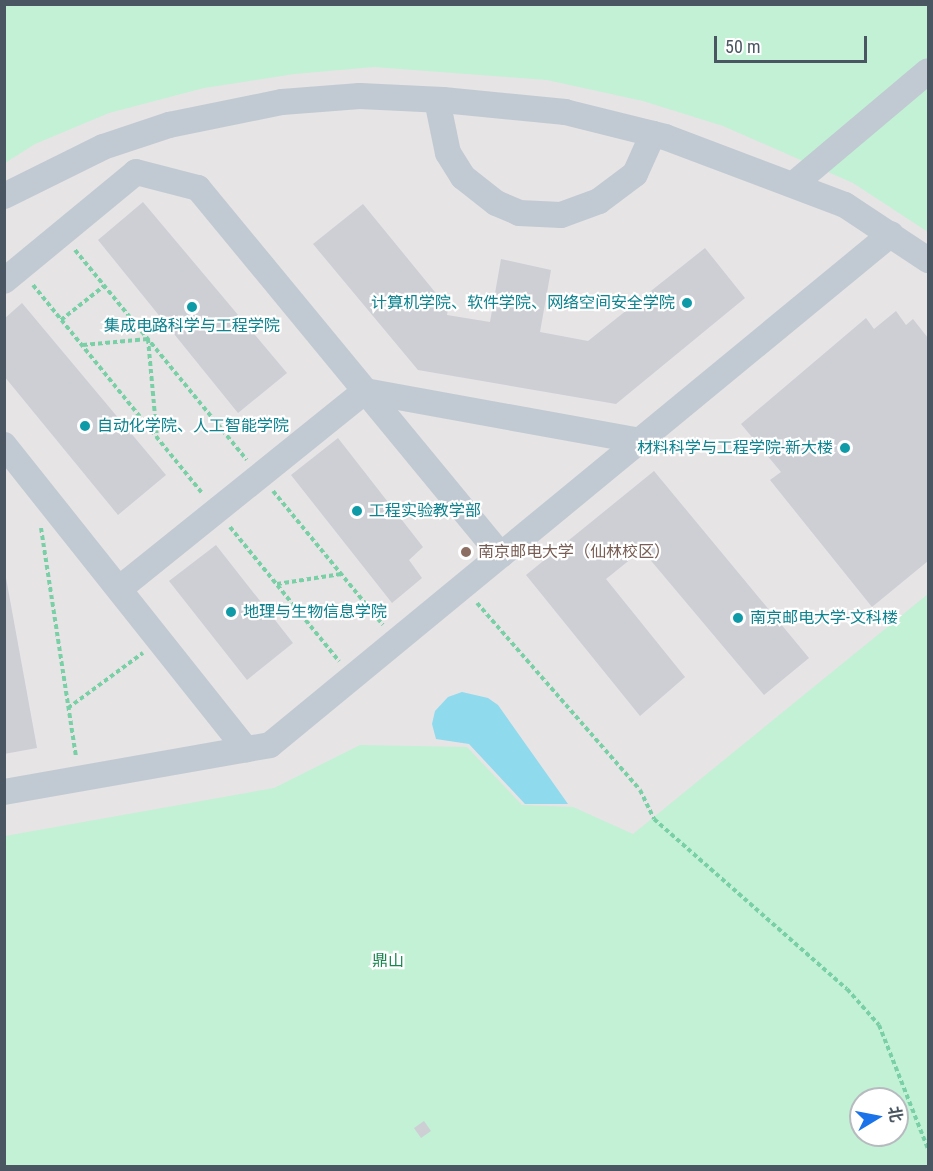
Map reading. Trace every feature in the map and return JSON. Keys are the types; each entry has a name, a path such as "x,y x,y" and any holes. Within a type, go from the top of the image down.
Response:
{"lane":[{"path":"794,184 928,71"},
{"path":"4,196 103,147 169,124 282,102 360,96 437,99 565,112 653,134 794,184 845,205 928,260"},
{"path":"437,99 448,153 463,177 496,204 519,213 561,215 599,201 635,174 653,134"},
{"path":"12,275 136,172 198,188 501,555"},
{"path":"4,792 270,745 891,234"},
{"path":"119,589 365,391 640,441"},
{"path":"4,445 246,749"}],"path":[{"path":"61,234 252,466"},
{"path":"12,275 61,320 209,502"},
{"path":"61,320 104,286"},
{"path":"82,345 148,339"},
{"path":"148,339 158,438"},
{"path":"267,484 396,641"},
{"path":"59,513 40,529 79,779"},
{"path":"224,520 352,677"},
{"path":"276,584 341,574"},
{"path":"462,587 640,790 654,819 847,989 879,1025 928,1149"},
{"path":"68,708 160,641"}],"shaded area":[{"name":"南京邮电大学（仙林校区）","path":"5,5 928,5 928,1166 5,1166"}],"green space":[{"path":"4,5 928,5 928,232 853,183 723,126 643,101 547,80 374,67 294,74 204,88 109,113 35,144 5,163"},
{"name":"鼎山","path":"928,594 928,1166 5,1166 5,836 274,788 360,745 467,747 522,805 573,807 633,834"}],"water":[{"path":"462,692 488,698 498,705 568,804 525,804 469,744 436,739 432,724 435,711 448,697"}],"building":[{"name":"集成电路科学与工程学院","path":"143,202 287,373 238,413 98,240"},
{"name":"计算机学院、软件学院、网络空间安全学院","path":"363,204 448,308 447,315 490,322 501,259 551,270 540,332 588,341 705,248 745,298 616,404 418,370 313,244"},
{"name":"自动化学院、人工智能学院","path":"22,303 166,475 118,515 4,376 4,319"},
{"name":"材料科学与工程学院-新大楼","path":"896,311 906,325 913,319 928,338 928,561 872,607 770,480 781,472 741,424 866,318 874,329"},
{"name":"工程实验教学部","path":"338,438 423,547 409,560 422,578 392,603 291,475"},
{"name":"南京邮电大学-文科楼","path":"654,471 809,658 764,695 642,550 606,579 685,677 640,716 526,575"},
{"name":"地理与生物信息学院","path":"216,545 293,643 247,680 169,581"},
{"path":"4,567 37,748 4,754"},
{"path":"424,1121 431,1131 421,1138 414,1128"}],"place":[{"name":"计算机学院、软件学院、网络空间安全学院","path":"687,303"},
{"name":"集成电路科学与工程学院","path":"192,307"},
{"name":"自动化学院、人工智能学院","path":"85,426"},
{"name":"材料科学与工程学院-新大楼","path":"845,448"},
{"name":"工程实验教学部","path":"357,511"},
{"name":"南京邮电大学（仙林校区）","path":"466,552"},
{"name":"地理与生物信息学院","path":"231,612"},
{"name":"南京邮电大学-文科楼","path":"738,618"}]}
